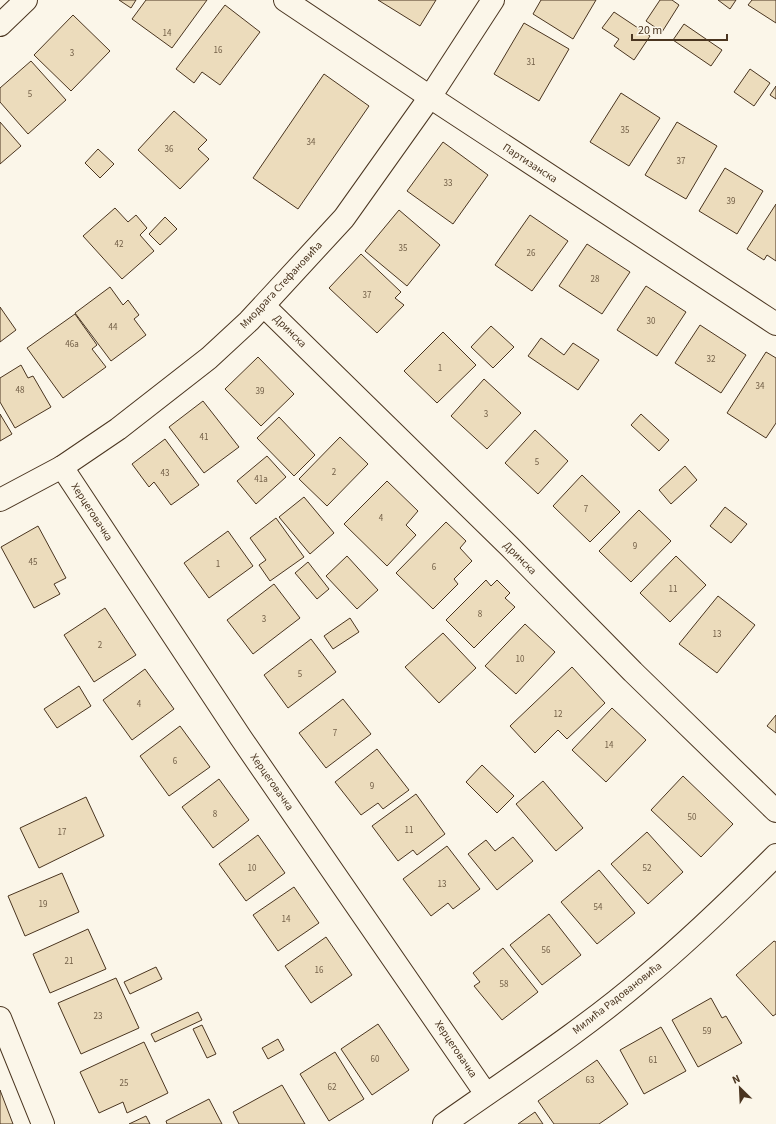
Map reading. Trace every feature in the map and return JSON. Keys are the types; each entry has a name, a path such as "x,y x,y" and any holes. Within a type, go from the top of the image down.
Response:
{"street":[{"path":"0,25 26,0"},
{"name":"Партизанска","path":"286,0 430,98 776,324"},
{"name":"Миодрага Стефановића","path":"0,500 62,467 118,430 209,358 264,306 344,218 430,98 493,0"},
{"name":"Дринска","path":"264,306 510,547 644,683 776,811"},
{"name":"Херцеговачка","path":"62,467 241,738 486,1094"},
{"name":"Милића Радовановића","path":"444,1124 554,1047 644,978 717,914 776,855"},
{"path":"0,1018 43,1124"}],"building":[{"path":"119,0 136,0 131,8"},
{"path":"146,0 207,0 172,48 132,19"},
{"path":"378,0 436,0 420,26"},
{"path":"541,0 596,0 573,39 533,14"},
{"path":"660,0 672,0 679,5 662,32 646,21"},
{"path":"718,0 736,0 730,9"},
{"path":"752,0 776,0 776,23 748,5"},
{"path":"225,5 260,32 220,85 202,72 194,83 176,69"},
{"path":"614,12 650,36 634,60 614,46 619,39 602,28"},
{"path":"73,15 110,51 71,91 34,55"},
{"path":"524,23 569,49 539,101 494,74"},
{"path":"684,24 722,50 711,66 673,40"},
{"path":"31,61 66,100 28,134 0,102 0,88"},
{"path":"750,69 770,83 754,106 734,92"},
{"path":"324,74 369,106 298,209 253,178"},
{"path":"776,86 776,99 770,95"},
{"path":"621,93 660,118 629,166 590,142"},
{"path":"174,111 207,140 198,149 209,159 180,189 138,150"},
{"path":"0,122 21,146 0,164"},
{"path":"677,122 717,146 686,199 645,175"},
{"path":"443,142 488,175 453,224 407,191"},
{"path":"98,149 114,164 100,178 85,163"},
{"path":"725,168 763,191 737,234 699,211"},
{"path":"776,204 776,261 767,255 764,260 747,249"},
{"path":"115,208 128,222 136,215 147,228 140,235 154,251 122,279 83,236"},
{"path":"399,210 440,245 407,286 365,251"},
{"path":"530,215 568,241 532,291 495,265"},
{"path":"165,217 177,229 160,245 149,234"},
{"path":"587,244 630,272 602,314 559,286"},
{"path":"361,254 401,292 395,298 404,305 377,333 329,288"},
{"path":"646,286 686,312 657,356 617,330"},
{"path":"110,287 123,305 128,300 139,315 134,319 146,335 111,361 75,313"},
{"path":"0,307 16,330 0,342"},
{"path":"75,314 97,345 92,349 106,367 63,398 27,348"},
{"path":"700,325 746,355 721,393 675,363"},
{"path":"491,326 514,347 493,368 471,347"},
{"path":"443,332 476,365 437,403 404,371"},
{"path":"541,338 564,355 573,343 599,360 578,390 528,356"},
{"path":"766,352 776,358 776,423 766,438 727,413"},
{"path":"258,357 294,394 261,426 225,389"},
{"path":"21,365 28,378 33,376 51,407 15,428 0,402 0,378"},
{"path":"484,379 521,413 487,449 451,416"},
{"path":"203,401 239,447 204,473 169,427"},
{"path":"0,414 12,434 0,441"},
{"path":"641,414 669,440 659,451 631,425"},
{"path":"279,417 315,455 294,476 257,438"},
{"path":"535,430 568,461 538,494 505,463"},
{"path":"340,437 368,464 327,506 299,479"},
{"path":"165,439 199,485 171,505 154,482 149,487 132,464"},
{"path":"267,456 286,477 256,504 237,481"},
{"path":"685,466 697,480 671,504 659,490"},
{"path":"582,475 620,512 590,542 553,506"},
{"path":"387,481 418,511 406,525 416,535 387,566 344,524"},
{"path":"304,497 334,533 310,554 279,517"},
{"path":"725,507 747,524 731,543 710,526"},
{"path":"639,510 671,541 631,582 599,551"},
{"path":"276,518 304,557 270,581 259,565 266,560 250,538"},
{"path":"446,522 466,541 460,548 472,561 454,579 458,584 433,609 396,573"},
{"path":"38,526 66,578 54,584 60,594 34,608 1,547"},
{"path":"228,531 253,566 209,598 184,563"},
{"path":"347,556 378,590 357,609 326,576"},
{"path":"676,556 706,585 670,622 640,593"},
{"path":"308,562 329,589 317,599 295,573"},
{"path":"486,580 491,586 497,580 510,593 505,598 515,607 474,648 446,620"},
{"path":"274,584 300,618 253,654 227,620"},
{"path":"718,596 755,625 717,673 679,644"},
{"path":"105,608 136,655 94,682 64,635"},
{"path":"350,618 359,632 333,649 324,636"},
{"path":"525,624 555,652 516,694 485,666"},
{"path":"443,633 476,668 439,703 405,667"},
{"path":"311,639 336,672 288,708 264,675"},
{"path":"572,667 605,703 567,739 558,730 535,753 510,726"},
{"path":"145,669 174,709 132,740 103,700"},
{"path":"79,686 91,706 57,728 44,709"},
{"path":"343,699 371,734 326,768 299,733"},
{"path":"612,708 646,740 606,782 572,750"},
{"path":"776,715 776,733 767,726"},
{"path":"180,726 210,767 169,796 140,756"},
{"path":"377,749 409,790 383,809 378,803 361,815 335,782"},
{"path":"482,765 514,796 497,813 466,782"},
{"path":"683,776 733,824 701,857 651,810"},
{"path":"219,779 249,820 213,848 182,807"},
{"path":"543,781 583,828 556,851 516,804"},
{"path":"416,794 445,834 417,855 413,850 398,861 372,826"},
{"path":"86,797 104,836 39,868 20,828"},
{"path":"647,832 683,872 648,904 611,864"},
{"path":"258,835 285,873 246,901 219,864"},
{"path":"513,837 533,861 497,890 468,854 486,840 495,851"},
{"path":"447,846 480,889 453,909 448,903 431,916 403,879"},
{"path":"599,870 635,913 597,944 561,902"},
{"path":"62,873 79,912 25,936 8,896"},
{"path":"294,887 319,923 278,951 253,915"},
{"path":"549,914 581,955 542,985 510,945"},
{"path":"88,929 106,969 50,993 33,954"},
{"path":"326,937 352,975 311,1003 285,966"},
{"path":"774,941 776,942 776,1014 773,1016 736,975"},
{"path":"503,948 538,992 502,1020 474,986 480,982 473,973"},
{"path":"156,967 162,979 130,994 124,982"},
{"path":"116,978 139,1028 81,1054 58,1003"},
{"path":"711,998 722,1018 726,1016 742,1043 698,1067 672,1020"},
{"path":"198,1012 202,1020 155,1042 151,1034"},
{"path":"378,1024 409,1070 372,1095 341,1049"},
{"path":"202,1025 216,1054 207,1058 193,1029"},
{"path":"661,1027 686,1071 644,1094 620,1050"},
{"path":"278,1039 284,1050 268,1059 262,1048"},
{"path":"144,1042 168,1093 127,1113 123,1102 99,1113 80,1072"},
{"path":"335,1052 364,1099 329,1121 300,1074"},
{"path":"597,1060 628,1104 599,1124 554,1124 538,1101"},
{"path":"282,1085 305,1124 239,1124 233,1112"},
{"path":"0,1090 13,1124 0,1124"},
{"path":"209,1099 222,1124 167,1124 166,1121"},
{"path":"535,1112 543,1124 518,1124"},
{"path":"146,1116 150,1124 129,1124"}]}
